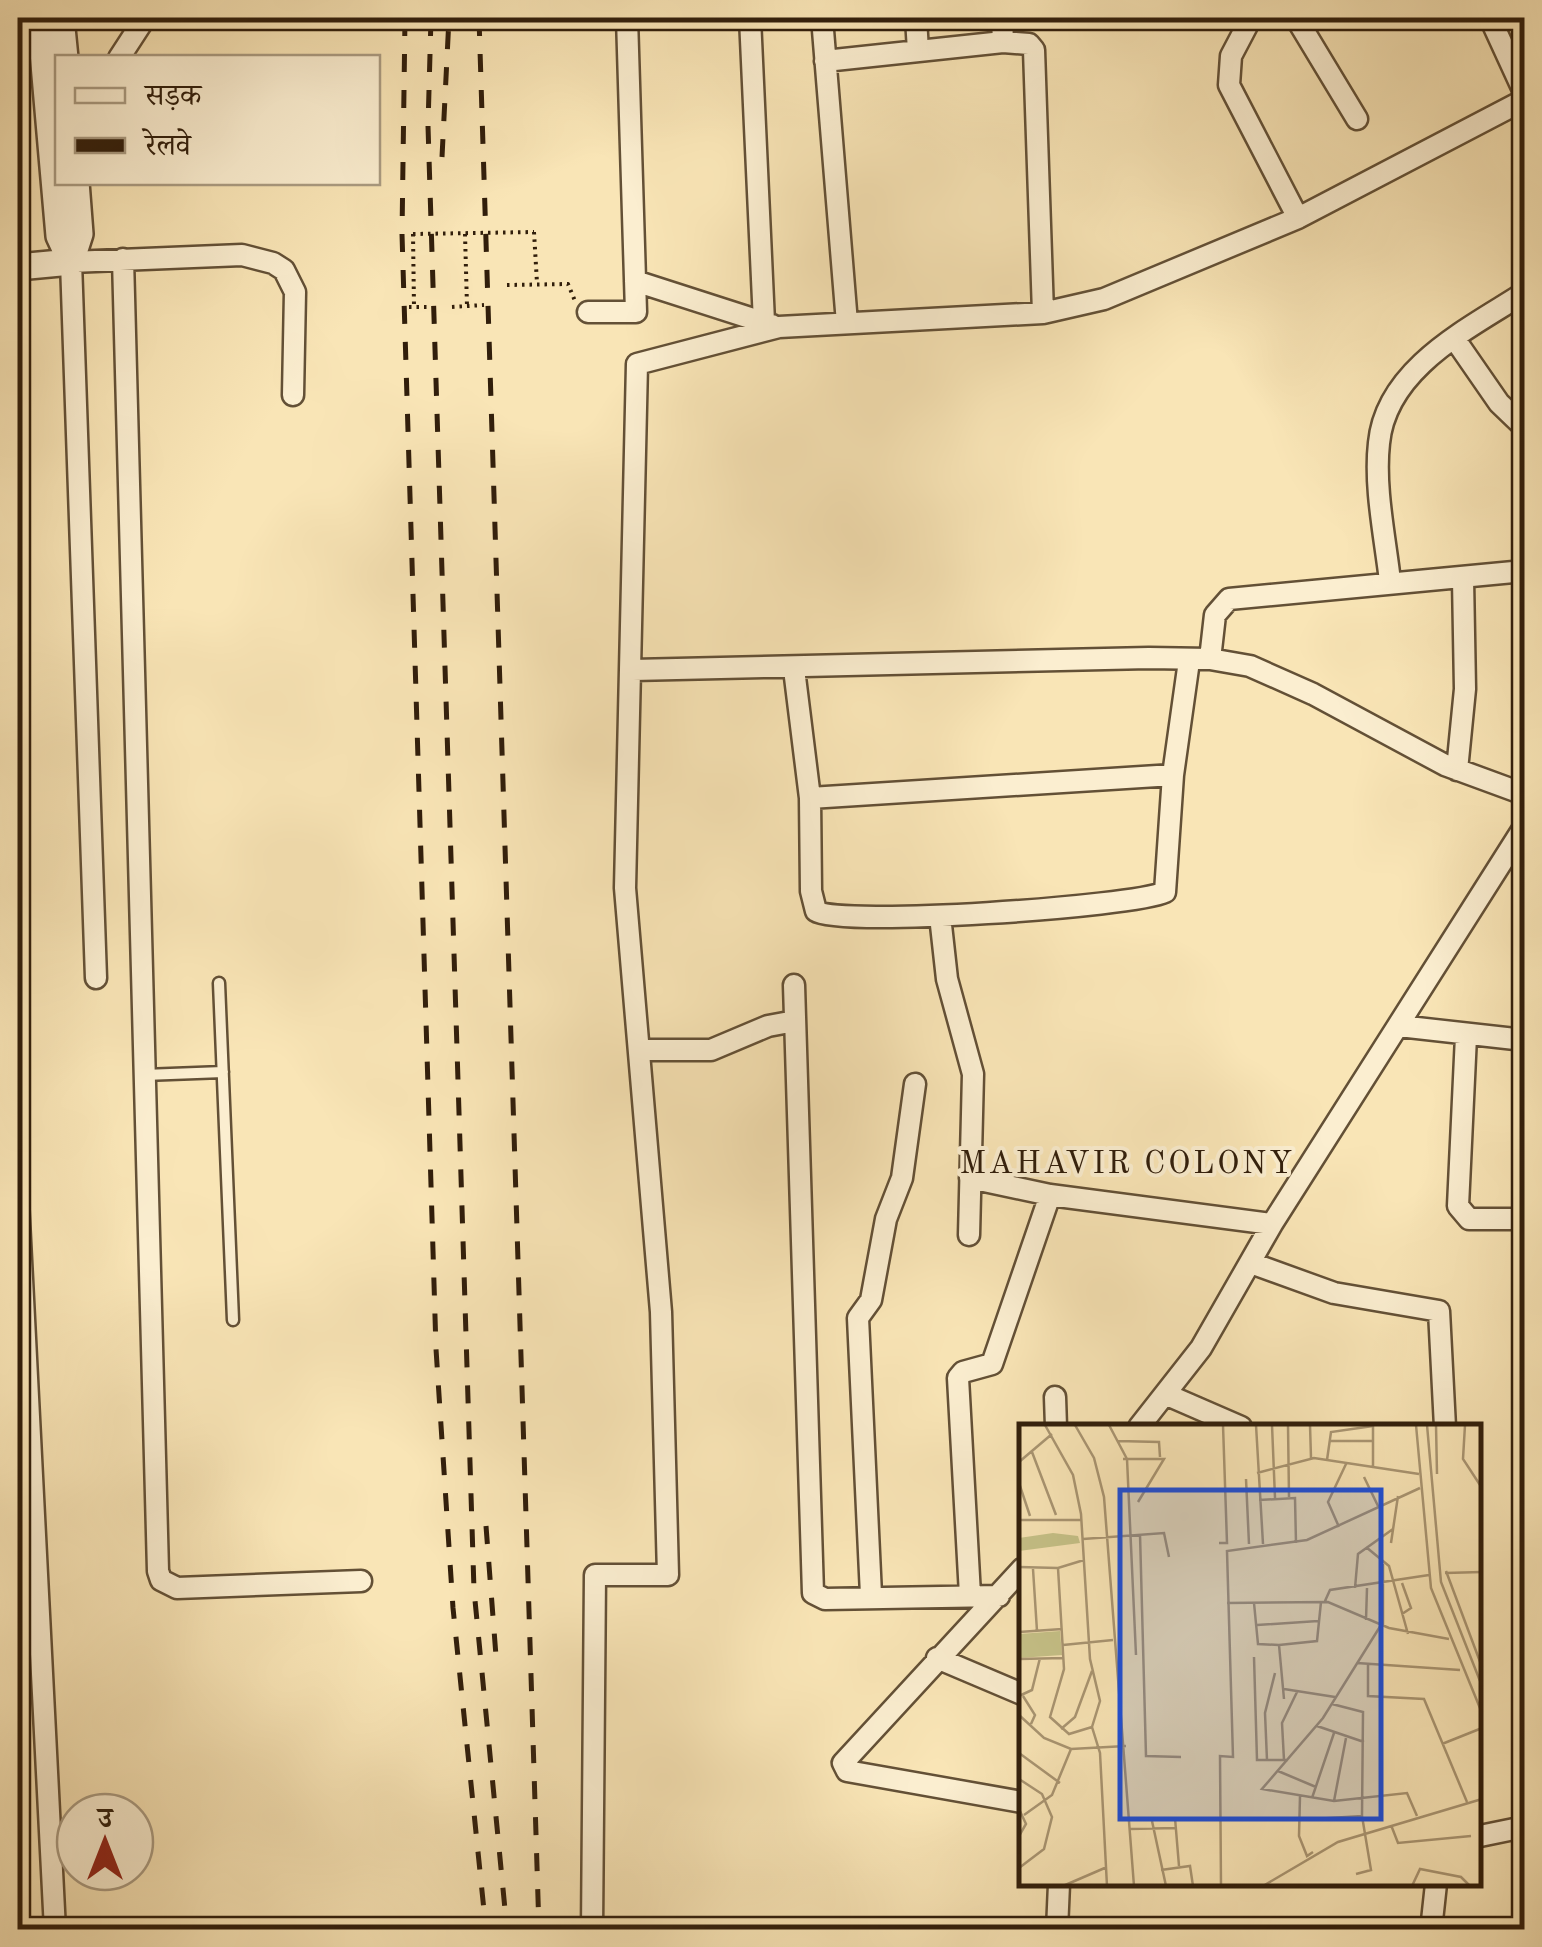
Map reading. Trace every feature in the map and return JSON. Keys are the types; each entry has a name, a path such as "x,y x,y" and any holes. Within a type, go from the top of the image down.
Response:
{"street":[{"path":"40,18 52,77 55,145"},
{"path":"61,18 64,55"},
{"path":"121,55 145,18"},
{"path":"588,312 636,312 627,18"},
{"path":"750,18 771,324"},
{"path":"822,18 847,324"},
{"path":"916,18 918,51"},
{"path":"1002,18 1002,42"},
{"path":"1250,18 1231,56 1229,85 1298,218"},
{"path":"1296,18 1358,118"},
{"path":"1490,18 1524,92"},
{"path":"825,61 1002,42 1028,44 1036,59 1043,313"},
{"path":"592,1930 595,1574 668,1575 661,1312 625,888 637,364 771,324 847,324 1043,313 1138,287 1298,218 1524,100"},
{"path":"57,185 59,236 71,262"},
{"path":"76,185 80,234 71,262 96,978"},
{"path":"18,267 124,259 242,255 260,258 284,270 295,292 293,395"},
{"path":"124,259 161,1580 177,1588 360,1580"},
{"path":"636,281 771,324"},
{"path":"1390,581 1378,462 1383,421 1404,382 1454,338 1524,292"},
{"path":"1454,338 1499,403 1524,427"},
{"path":"794,669 810,798 811,890 816,911 838,918 940,916 1162,894 1168,882 1173,775 1200,660 1214,616 1229,599 1524,571"},
{"path":"1457,770 1464,689 1464,579"},
{"path":"632,670 1200,660 1250,666 1314,694 1457,770 1524,794"},
{"path":"810,798 1173,775"},
{"path":"1141,1424 1200,1348 1272,1224 1524,827"},
{"path":"940,916 947,979 973,1074 968,1235"},
{"path":"794,985 813,1593 825,1599 999,1596"},
{"path":"639,1050 711,1050 768,1026 795,1021"},
{"path":"1399,1026 1524,1040"},
{"path":"1466,1036 1458,1206 1469,1219 1524,1218"},
{"path":"871,1596 858,1318 871,1300 888,1210 903,1174 915,1084"},
{"path":"970,1178 1050,1195 1272,1224"},
{"path":"970,1595 958,1378 962,1372 992,1364 1050,1195"},
{"path":"18,1200 27,1513 55,1930"},
{"path":"1251,1263 1334,1293 1439,1311 1445,1424"},
{"path":"1165,1394 1234,1424"},
{"path":"1055,1397 1056,1424"},
{"path":"1019,1573 843,1764 844,1770 1019,1801"},
{"path":"937,1658 1019,1693"},
{"path":"1482,1836 1524,1827"},
{"path":"1057,1930 1059,1887"},
{"path":"1425,1929 1435,1887"}],"lane":[{"path":"219,984 233,1320"},
{"path":"144,1075 223,1072"}],"path":[{"path":"429,308 412,308 413,234 534,232 537,284"},
{"path":"465,234 467,306"},
{"path":"507,285 568,284 573,300 588,312"},
{"path":"452,307 484,305"}],"railway":[{"path":"405,18 402,234 436,1349 453,1608 486,1930"},
{"path":"431,18 428,126 474,1590 507,1930"},
{"path":"442,157 449,18"},
{"path":"479,18 539,1930"},
{"path":"486,1526 496,1656"}],"district":[{"name":"MAHAVIR COLONY","path":"1127,1165"}]}
